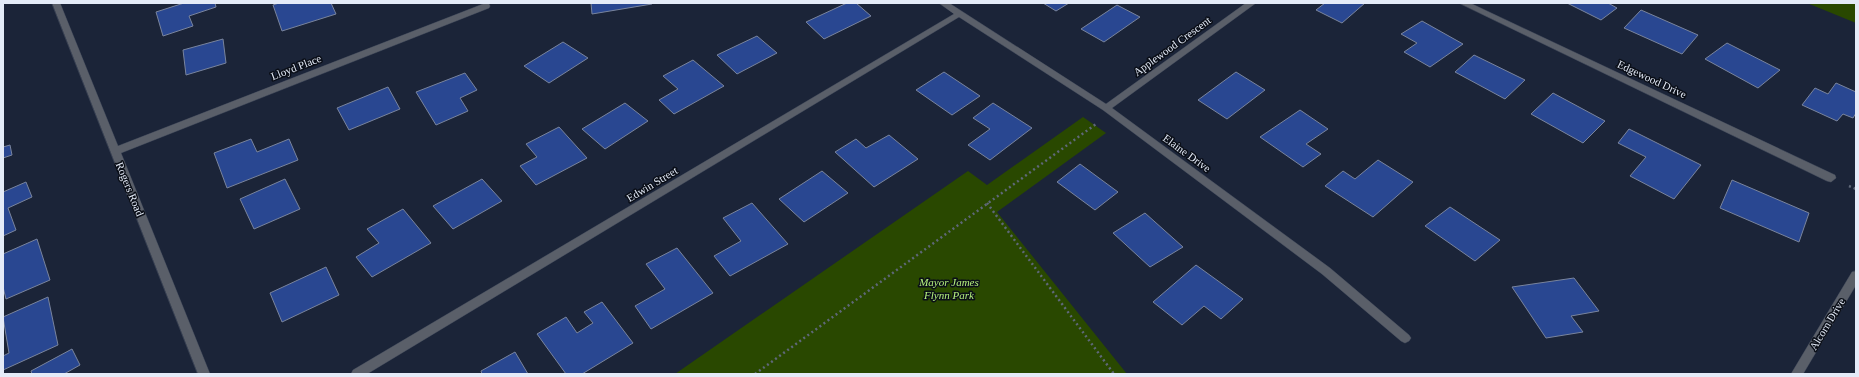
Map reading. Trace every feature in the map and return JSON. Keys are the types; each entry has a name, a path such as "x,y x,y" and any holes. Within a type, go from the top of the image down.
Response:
{"street":[{"name":"Rogers Road","path":"56,3 204,374"},
{"name":"Elaine Drive","path":"943,3 1109,110 1326,271 1405,338"},
{"name":"Applewood Crescent","path":"1109,110 1252,3"},
{"name":"Edgewood Drive","path":"1463,3 1831,178"},
{"name":"Lloyd Place","path":"115,151 486,6"},
{"name":"Edwin Street","path":"357,374 959,14"},
{"name":"Alcorn Drive","path":"1797,374 1856,275"}],"path":[{"path":"755,374 1109,110"},
{"path":"986,203 1114,374"}],"green space":[{"path":"1807,3 1856,3 1856,23"},
{"name":"Mayor James Flynn Park","path":"1083,117 1106,133 997,212 1127,374 675,374 968,171 987,185"}],"building":[{"path":"184,3 215,3 216,7 189,16 193,26 163,36 156,12"},
{"path":"279,3 331,3 336,14 282,31 273,5"},
{"path":"591,3 651,3 652,4 592,14"},
{"path":"847,3 856,3 871,16 824,39 806,22"},
{"path":"1043,3 1069,3 1056,11"},
{"path":"1325,3 1365,3 1342,23 1316,10"},
{"path":"1567,3 1608,3 1617,8 1601,20"},
{"path":"1117,5 1140,17 1104,42 1081,29"},
{"path":"1641,10 1698,35 1682,54 1624,28"},
{"path":"1422,21 1463,44 1430,67 1404,52 1417,43 1401,34"},
{"path":"757,36 777,53 737,74 717,55"},
{"path":"223,39 226,63 186,75 183,50"},
{"path":"563,42 588,58 549,83 524,66"},
{"path":"1727,43 1780,70 1758,88 1705,59"},
{"path":"1474,55 1525,80 1505,99 1455,72"},
{"path":"693,60 724,86 674,114 659,100 678,89 663,76"},
{"path":"944,72 980,96 952,115 916,90"},
{"path":"1236,72 1265,90 1227,119 1198,100"},
{"path":"465,73 477,90 460,98 468,111 436,125 416,92"},
{"path":"1836,83 1856,92 1856,113 1853,118 1843,114 1837,121 1802,105 1815,88 1828,94"},
{"path":"388,87 400,109 349,130 337,108"},
{"path":"1553,93 1605,121 1583,143 1531,114"},
{"path":"625,103 648,121 605,149 582,129"},
{"path":"993,103 1032,128 990,160 968,145 990,129 973,118"},
{"path":"1300,110 1328,129 1306,144 1321,154 1303,167 1260,137"},
{"path":"559,127 587,158 536,185 520,166 537,157 526,144"},
{"path":"1629,129 1701,165 1674,199 1630,176 1646,157 1618,143"},
{"path":"889,135 918,159 874,187 835,152 856,139 866,148"},
{"path":"251,139 257,152 289,139 298,160 227,188 214,153"},
{"path":"10,145 12,155 3,158 3,147"},
{"path":"1378,160 1413,182 1373,217 1325,186 1343,171 1355,179"},
{"path":"1080,164 1118,192 1095,210 1057,182"},
{"path":"822,171 848,193 804,222 779,199"},
{"path":"285,179 300,209 254,229 240,199"},
{"path":"482,179 502,201 453,229 433,206"},
{"path":"1732,180 1809,213 1799,242 1720,208"},
{"path":"26,182 32,197 8,208 16,230 3,236 3,192"},
{"path":"752,203 788,244 730,276 714,256 741,241 723,218"},
{"path":"1450,207 1500,240 1475,261 1425,226"},
{"path":"403,209 431,243 372,277 356,257 379,243 367,229"},
{"path":"1145,213 1183,247 1150,267 1113,233"},
{"path":"37,239 50,280 6,299 3,287 3,254"},
{"path":"677,248 713,293 651,329 635,306 665,289 646,264"},
{"path":"1196,265 1243,299 1221,319 1204,306 1182,325 1153,302"},
{"path":"326,267 339,295 282,322 270,293"},
{"path":"1574,278 1599,311 1571,316 1583,332 1546,338 1512,287"},
{"path":"48,297 58,345 3,370 3,356 9,353 3,317"},
{"path":"602,302 633,343 582,374 566,374 537,334 566,317 577,333 593,323 584,312"},
{"path":"72,349 80,365 64,374 32,374 31,371"},
{"path":"515,352 528,374 482,374 481,371"}]}
